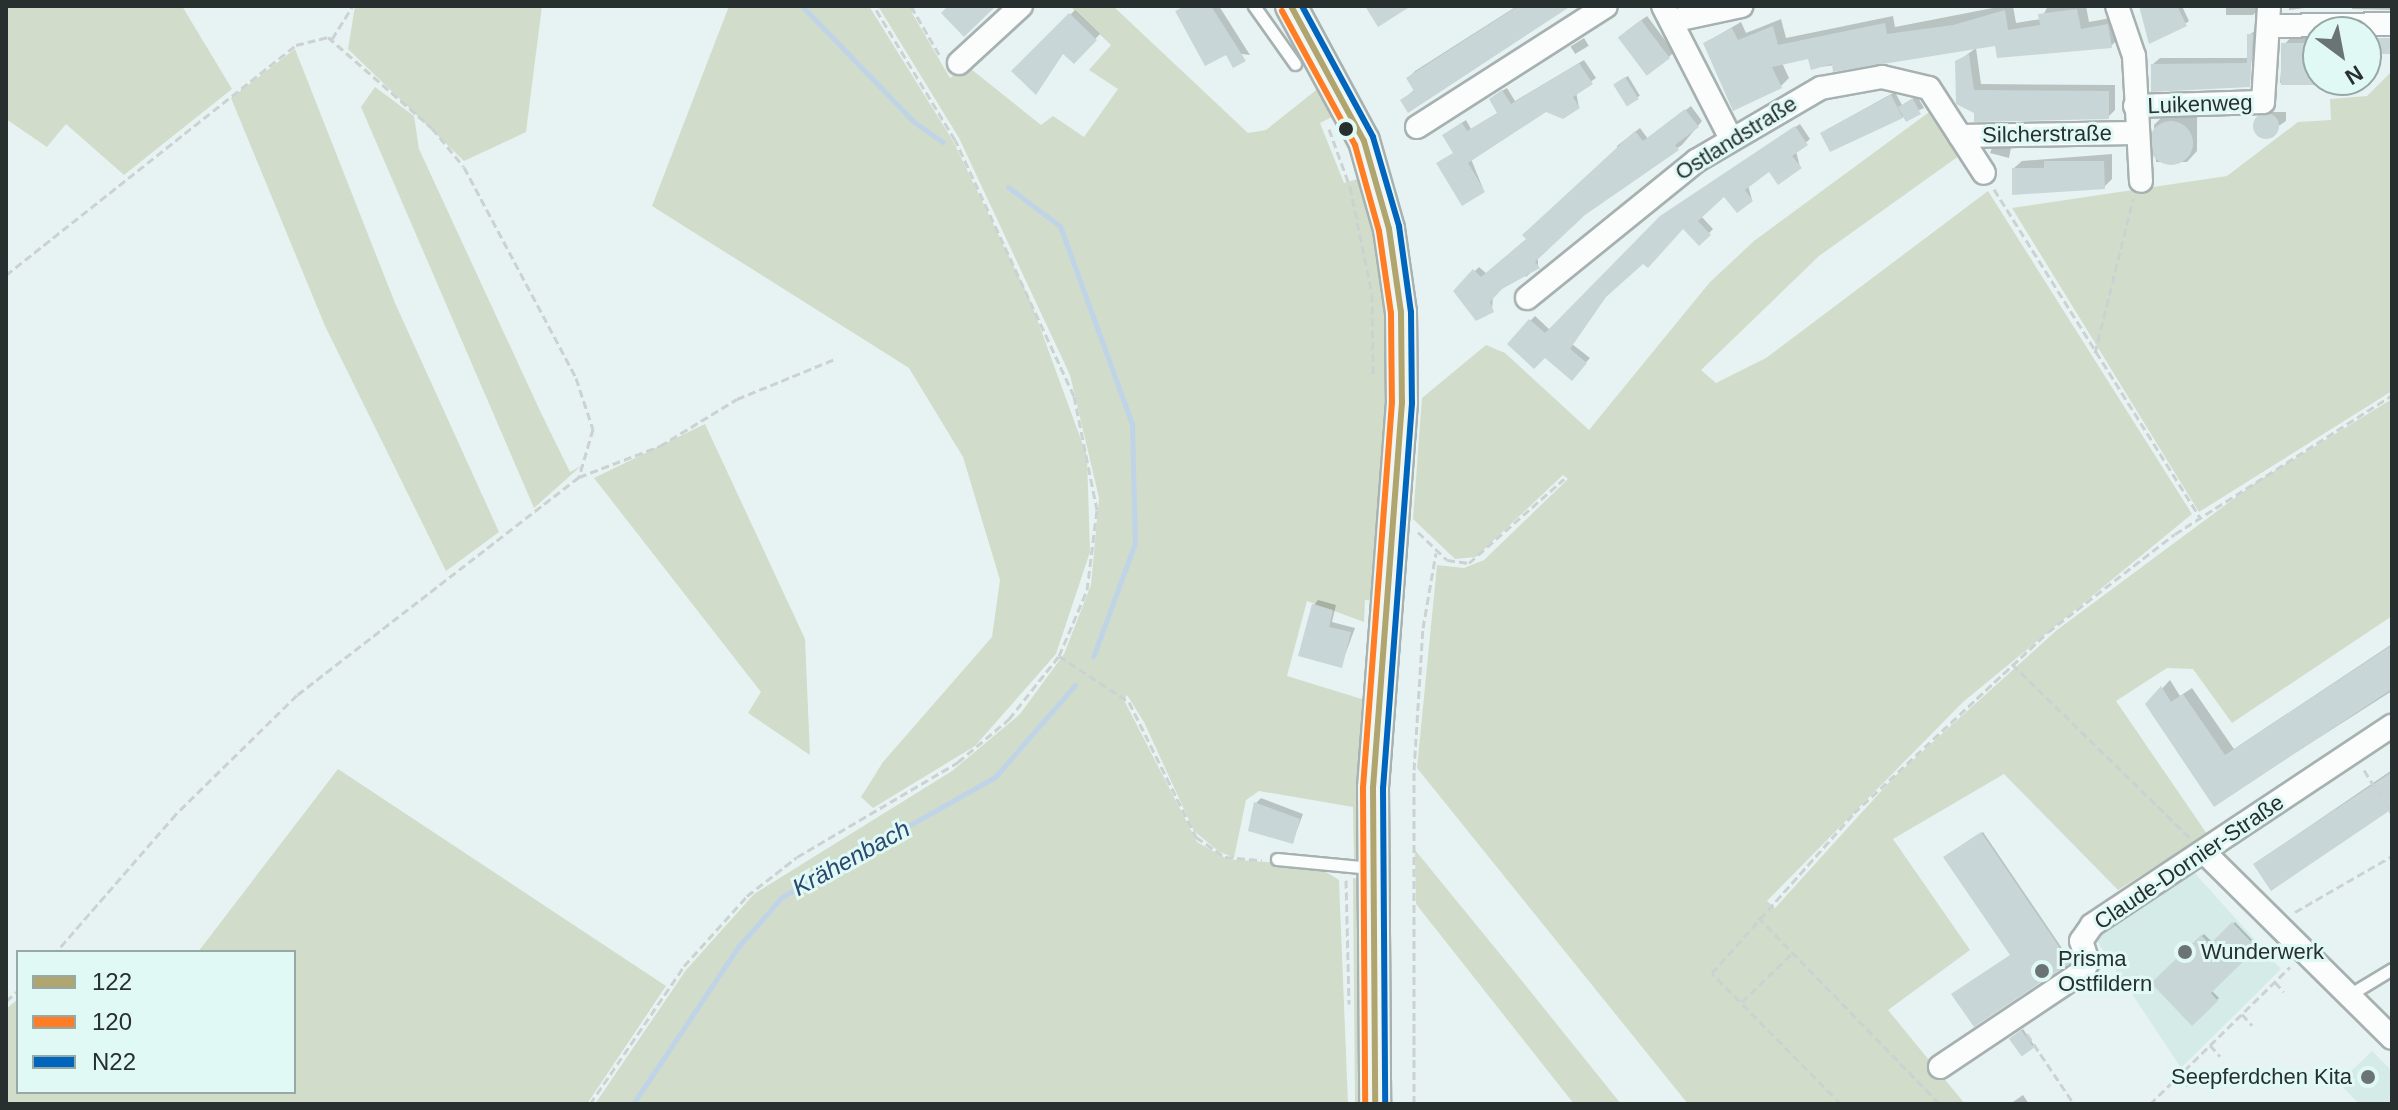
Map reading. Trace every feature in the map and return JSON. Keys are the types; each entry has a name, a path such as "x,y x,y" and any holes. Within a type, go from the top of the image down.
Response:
{"main road":[{"path":"1291,6 1347,104 1377,183 1399,289 1403,376 1359,868 1375,1104"}],"street":[{"path":"959,63 1021,6"},
{"path":"1417,127 1606,6"},
{"path":"1730,137 1670,13 1742,6"},
{"name":"Silcherstraße","path":"2117,6 2134,56 2134,133 2141,181"},
{"path":"2270,16 2392,24"},
{"name":"Luikenweg","path":"2135,106 2261,103 2269,91 2270,16"},
{"name":"Ostlandstraße","path":"1527,298 1730,137 1813,91 1882,77 1931,89 1984,173"},
{"name":"Silcherstraße","path":"1960,136 2134,133"},
{"name":"Claude-Dornier-Straße","path":"1940,1067 2082,972 2088,929 2392,726"},
{"path":"2204,852 2392,1038"}],"lane":[{"path":"1254,6 1295,64"},
{"path":"1277,859 1359,868"},
{"path":"2349,995 2392,969"}],"path":[{"path":"332,39 353,6"},
{"path":"590,1104 684,966 747,896 979,747 1059,656 1084,599 1095,547 1085,432 1050,334 955,140 874,6"},
{"path":"911,6 945,62 959,63"},
{"path":"6,275 300,42 332,39 439,135 496,223 585,398 593,443 579,477"},
{"path":"1326,123 1364,248 1373,375"},
{"path":"1984,173 2200,517"},
{"path":"2095,353 2141,181"},
{"path":"58,950 176,814 297,695 579,477 660,446 737,399 835,359"},
{"path":"1841,1104 1712,973 1758,917 1896,770 2011,663 2200,517 2392,395"},
{"path":"1391,526 1419,532 1436,553 1459,564 1483,557 1564,479"},
{"path":"1414,1104 1414,770 1423,628 1436,553"},
{"path":"1059,656 1112,686 1137,714 1196,837 1230,858 1277,859"},
{"path":"2011,663 2204,852"},
{"path":"2353,753 2392,814"},
{"path":"2278,922 2392,856"},
{"path":"1349,1010 1359,868"},
{"path":"1758,917 1940,1104"},
{"path":"2150,1104 2307,951"},
{"path":"1742,1002 1793,952"},
{"path":"2275,982 2284,992"},
{"path":"2242,1014 2252,1025"},
{"path":"2015,1017 2074,1104"},
{"path":"2210,1045 2220,1056"},
{"path":"2178,1077 2188,1086"}],"shaded area":[{"path":"6,6 182,6 232,89 124,175 66,124 47,147 6,119"},
{"path":"355,6 542,6 526,132 464,161 348,49"},
{"path":"729,6 869,6 953,141 1030,300 1087,456 1090,552 1056,654 975,746 873,808 861,797 883,762 992,637 1000,580 963,457 909,368 652,206"},
{"path":"878,6 916,6 912,13 950,78 966,65 1041,125 1053,116 1084,137 1118,89 1089,70 1111,45 1070,6 1113,6 1248,133 1266,130 1325,83 1336,115 1320,123 1344,183 1358,179 1353,163 1360,160 1393,329 1376,601 1365,600 1364,622 1307,601 1287,676 1365,700 1360,857 1354,859 1353,807 1259,791 1246,800 1234,858 1218,851 1194,831 1144,722 1127,695 1124,700 1197,842 1227,859 1316,866 1339,880 1348,1104 595,1104 686,970 754,894 952,771 1020,714 1064,654 1091,585 1099,498 1070,375 959,138"},
{"path":"295,49 395,303 499,532 446,571 325,326 231,98"},
{"path":"2392,71 2392,391 2199,512 2012,208 2227,176 2298,122 2331,120 2330,99 2382,96 2382,81"},
{"path":"375,87 414,116 419,149 541,413 570,472 581,466 534,508 361,107"},
{"path":"1936,107 1963,153 1819,256 1701,370 1716,383 1766,358 1988,191 2192,514 1963,702 1767,901 1775,908 1893,778 2057,630 2255,483 2392,399 2392,616 2232,723 2193,669 2167,668 2116,701 2207,834 2118,890 2004,774 1893,839 1970,950 1888,1010 1965,1104 1688,1104 1417,768 1437,565 1464,568 1484,560 1568,479 1563,475 1476,557 1455,559 1413,519 1422,398 1486,345 1505,353 1589,430 1710,282 1754,241"},
{"path":"705,424 805,639 810,755 748,713 761,692 594,478"},
{"path":"338,769 666,986 587,1104 6,1104 6,1009 16,1001 16,1094 296,1094 296,950 200,950"},
{"path":"1415,850 1621,1104 1574,1104 1416,904"},
{"name":"Wunderwerk","path":"2192,870 2281,969 2181,1068 2093,935"},
{"path":"1353,878 1361,878 1366,1104 1355,1104"},
{"name":"Seepferdchen Kita","path":"2372,1051 2392,1071 2392,1104 2359,1104 2339,1083"}],"building":[{"path":"948,6 996,6 964,37 941,13"},
{"path":"1185,6 1211,6 1246,61 1233,68 1226,55 1205,66 1175,11"},
{"path":"1365,6 1411,6 1378,27"},
{"path":"1518,6 1571,6 1408,113 1400,100 1414,91 1406,78"},
{"path":"2139,6 2177,6 2187,26 2149,44"},
{"path":"2077,9 2081,29 2108,24 2112,48 1997,58 1995,46 1833,72 1832,64 1811,70 1808,59 1772,67 1782,88 1733,111 1703,43 1732,28 1738,40 1773,26 1778,45 1885,23 1887,34 1953,25 2005,10 2008,30 2040,25 2038,14"},
{"path":"1069,13 1097,40 1074,64 1063,54 1036,95 1011,71"},
{"path":"1641,20 1670,58 1647,76 1618,37"},
{"path":"2247,34 2253,34 2250,87 2151,92 2151,64 2247,63"},
{"path":"2382,38 2392,38 2392,54 2382,54"},
{"path":"2281,43 2302,43 2302,85 2281,85"},
{"path":"1969,54 1974,90 2109,91 2109,119 1974,122 1974,113 1956,104 1955,61"},
{"path":"1579,63 1593,84 1573,97 1580,108 1563,119 1546,112 1468,163 1485,192 1462,206 1436,163 1453,153 1442,135 1462,123 1467,131 1497,113 1489,99 1502,90 1511,104"},
{"path":"1625,77 1639,99 1627,106 1613,84"},
{"path":"1891,95 1903,118 1830,152 1820,133"},
{"path":"1913,99 1921,114 1906,122 1898,107"},
{"path":"1685,109 1699,127 1675,145 1679,150 1585,215 1535,262 1540,268 1502,289 1490,302 1494,312 1476,321 1453,291 1473,269 1481,277 1526,239 1522,235 1635,131 1643,141"},
{"path":"2266,113 2275,117 2279,126 2275,135 2266,139 2257,135 2253,126 2257,117"},
{"path":"2171,121 2186,128 2193,143 2186,158 2171,165 2156,158 2149,143 2156,128"},
{"path":"1795,126 1808,145 1792,156 1802,168 1778,185 1769,172 1745,190 1753,201 1737,213 1724,197 1698,221 1711,235 1699,246 1683,229 1648,268 1643,264 1606,297 1570,349 1587,363 1572,381 1545,358 1534,369 1507,344 1529,319 1545,333 1660,216"},
{"path":"2044,161 2104,161 2105,189 2012,195 2012,168 2044,168"},
{"path":"1312,604 1333,610 1329,627 1351,632 1342,668 1298,656"},
{"path":"2392,645 2392,689 2214,807 2145,704 2161,686 2171,702 2183,694 2225,755"},
{"path":"2392,772 2392,809 2271,891 2253,864"},
{"path":"1254,802 1300,819 1293,844 1248,831"},
{"path":"1981,832 2070,963 1974,1027 1951,994 2010,955 1943,857"},
{"path":"2232,922 2257,948 2211,993 2218,1001 2192,1026 2151,983 2201,935 2210,944"},
{"path":"2021,1030 2034,1048 2022,1057 2009,1039"}],"waterway":[{"name":"Krähenbach","path":"802,6 914,122 943,142"},
{"name":"Krähenbach","path":"1008,187 1060,226 1132,424 1135,543 1093,657"},
{"name":"Krähenbach","path":"633,1104 738,947 782,897 995,777 1075,685"}],"transit line":[{"name":"122","path":"1291,6 1364,141 1389,229 1401,312 1402,402 1373,788 1375,1104"},
{"name":"N22","path":"1302,6 1373,137 1399,226 1411,312 1412,403 1383,788 1385,1104"},
{"name":"120","path":"1282,11 1355,145 1379,231 1391,313 1392,402 1363,788 1365,1104"}],"place":[{"name":"Wunderwerk","path":"2185,952"},
{"name":"Prisma Ostfildern","path":"2042,971"},
{"name":"Seepferdchen Kita","path":"2368,1077"}]}
